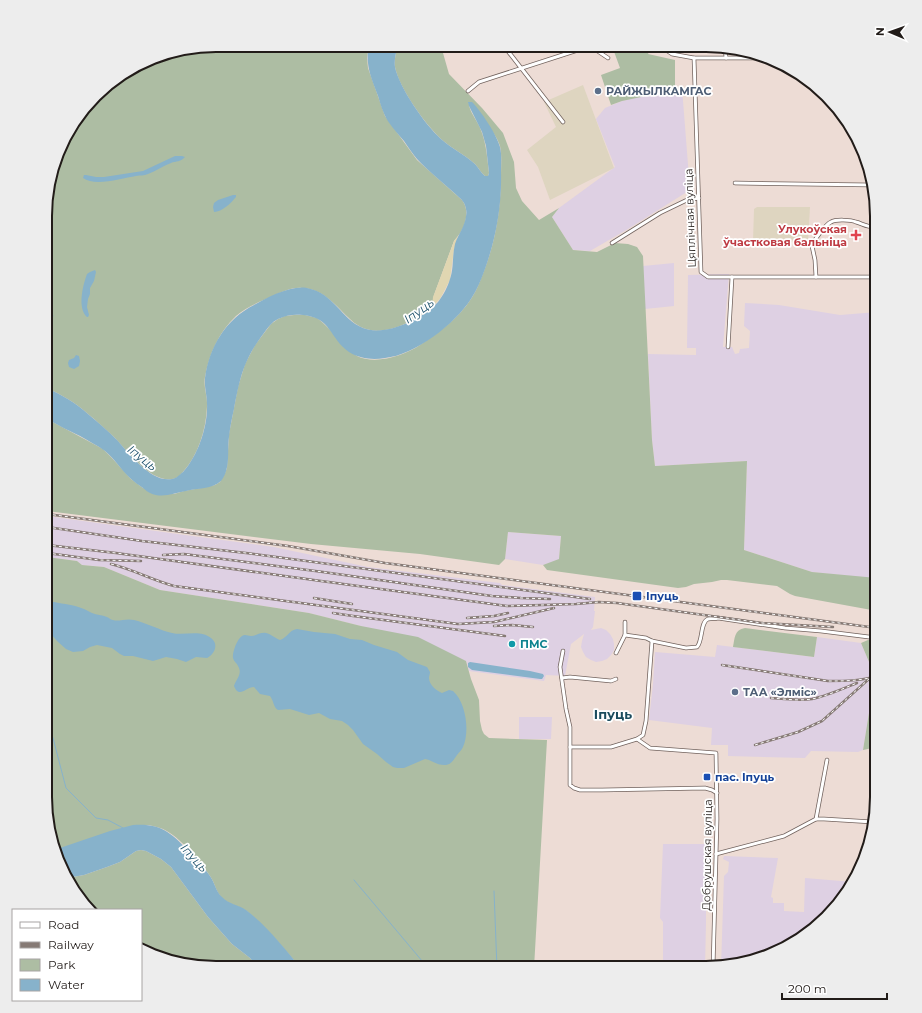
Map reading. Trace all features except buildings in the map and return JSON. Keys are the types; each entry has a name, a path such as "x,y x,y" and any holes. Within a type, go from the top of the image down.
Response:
{"street":[{"path":"509,52 563,122"},
{"path":"468,90 479,82 572,52"},
{"path":"599,52 608,58"},
{"path":"667,52 694,58 749,58"},
{"path":"726,53 726,58"},
{"name":"Цяплічная вуліца","path":"694,58 701,272 708,277 870,277"},
{"path":"735,183 867,184"},
{"path":"612,243 660,213 687,200 699,198"},
{"path":"816,277 812,244 831,222 845,220 855,221 870,226"},
{"path":"728,348 732,277"},
{"path":"625,635 646,638 652,641 686,648 697,647 700,644 703,624 705,621 708,619 718,618 785,628 870,637"},
{"path":"616,653 625,635 625,622"},
{"path":"570,746 611,747 636,739 643,735 646,726 652,641"},
{"path":"563,651 560,667 570,727 570,785 580,790 705,788 717,793"},
{"path":"562,678 570,677 611,681 616,679"},
{"name":"Добрушская вуліца","path":"636,739 650,748 716,753 717,793 713,961"},
{"path":"816,819 828,760"},
{"path":"716,854 784,836 816,819 824,818 868,822"}],"shaded area":[{"path":"583,85 614,168 550,200 538,167 527,150 556,127 544,102"},
{"path":"682,88 690,190 590,251 573,250 552,217 559,208 615,167 596,119 605,108 622,101"},
{"path":"757,207 810,207 808,243 753,241 754,209"},
{"path":"674,263 674,306 645,309 643,266"},
{"path":"729,274 723,347 732,347 735,354 739,353 740,349 749,348 750,331 744,326 745,303 779,305 840,315 870,313 870,578 812,572 744,550 747,461 655,466 652,440 648,354 696,355 696,348 687,348 688,275"},
{"path":"52,517 274,547 368,567 500,583 502,585 595,597 595,611 593,627 591,630 601,628 606,630 613,639 614,650 607,659 596,662 591,660 586,657 581,647 584,634 571,644 565,676 546,675 544,681 469,671 466,661 361,626 309,613 160,590 104,567 82,565 77,561 52,558"},
{"path":"508,532 561,536 559,560 543,565 505,559"},
{"path":"817,637 861,643 870,664 870,707 863,750 858,752 811,751 805,758 728,756 728,745 711,745 712,728 649,720 655,652 715,657 717,645 814,657"},
{"path":"519,717 552,717 551,739 519,739"},
{"path":"663,844 706,844 705,961 663,961 663,922 660,918"},
{"path":"724,856 778,858 771,897 773,898 773,903 784,903 784,911 804,912 805,878 846,881 836,897 822,913 806,927 788,939 769,949 738,958 721,961 724,876 728,872 729,862 723,859"}],"green space":[{"path":"368,52 368,68 385,116 417,160 462,200 466,208 465,223 461,232 454,241 434,295 432,307 403,325 381,330 371,330 360,327 329,299 317,291 310,289 291,289 254,304 244,310 230,322 220,336 212,352 205,381 207,403 203,434 193,459 179,476 173,479 164,479 156,476 140,465 115,438 95,420 79,406 52,390 53,194 64,153 69,143 86,116 100,100 116,86 153,64 194,53"},
{"path":"443,52 449,74 482,108 503,133 514,162 516,188 522,201 539,220 559,208 552,217 573,250 597,252 615,243 628,244 637,247 643,256 652,440 655,466 747,461 744,550 812,572 870,577 870,610 795,596 777,586 721,580 678,588 547,570 543,565 559,559 561,536 508,532 505,559 499,565 420,554 311,544 52,512 52,422 103,449 131,479 143,488 174,494 215,485 220,482 227,468 229,434 238,387 245,364 255,345 271,324 278,319 285,316 294,315 305,315 317,318 356,355 364,359 372,360 398,356 420,345 448,325 466,306 480,282 495,235 501,186 500,146 491,129 469,102 470,109 480,128 484,140 487,153 488,176 485,176 475,164 441,139 420,115 397,76 395,67 396,53"},
{"path":"614,52 649,52 648,54 675,60 675,90 622,101 611,105 601,75 620,68"},
{"path":"52,558 77,561 82,565 104,567 160,590 309,613 361,626 418,637 466,661 479,700 480,721 484,734 489,738 547,740 534,961 295,961 269,932 248,912 222,898 201,863 183,843 163,829 145,825 60,848 55,829 52,808"},
{"path":"745,628 817,637 814,657 733,647 737,633 741,629"},
{"path":"870,640 870,664 861,643"},
{"path":"870,707 870,748 863,750"},
{"path":"136,851 146,851 161,859 171,867 208,917 232,944 252,961 194,960 153,949 142,943 142,909 96,909 86,897 73,877 84,875 120,862"}],"sand":[{"path":"458,236 454,250 450,280 440,299 432,307 433,297 454,241"}],"water":[{"path":"368,52 396,52 395,67 397,75 407,95 420,115 435,133 475,164 485,176 488,176 489,173 486,146 482,132 468,102 472,102 480,111 498,142 501,153 501,184 498,221 489,257 477,288 464,309 445,328 421,345 409,351 397,356 385,358 367,358 349,352 342,347 325,324 312,317 293,315 276,320 257,342 247,360 238,387 230,426 228,460 226,471 221,481 214,486 168,495 154,495 124,472 105,451 52,422 52,390 69,400 99,423 141,466 149,472 164,479 172,479 183,472 193,458 204,431 207,413 205,378 210,355 220,335 235,318 244,311 280,292 294,288 307,288 324,295 331,300 355,324 372,330 382,330 403,325 423,314 438,302 447,288 453,266 455,244 465,220 466,213 464,203 417,159 388,121 384,114 369,71"},
{"path":"175,156 185,157 180,161 168,164 145,175 101,182 88,181 83,178 84,175 104,177 143,171"},
{"path":"236,195 236,197 229,204 223,209 214,212 214,203 218,200"},
{"path":"95,270 94,281 90,288 88,299 87,307 89,315 87,317 82,308 84,284 87,274"},
{"path":"76,355 79,356 80,361 79,366 74,369 69,367 68,363 69,360 74,358"},
{"path":"52,602 77,606 113,620 134,620 172,633 197,633 207,635 215,643 215,649 207,658 196,657 186,662 166,657 153,661 133,656 124,656 112,648 97,645 83,651 73,652 66,649 52,635"},
{"path":"297,629 335,634 350,639 362,640 397,652 408,660 427,667 430,672 429,681 432,685 442,693 449,690 453,691 461,702 464,710 466,718 465,741 462,749 453,761 450,764 443,765 425,759 404,768 393,767 363,744 353,730 342,721 330,719 319,713 309,715 290,709 278,710 270,696 260,694 254,687 238,692 234,686 240,672 238,665 233,659 233,653 238,640 244,635 253,636 266,633 280,640"},
{"path":"470,662 530,671 543,674 544,676 540,679 472,670 468,667 468,663"},
{"path":"133,825 143,825 159,828 171,835 198,861 212,879 220,895 227,901 243,908 254,916 295,961 252,961 232,944 208,917 171,867 161,859 146,851 136,851 120,862 84,875 73,877 64,860 60,848"}],"waterway":[{"path":"52,735 66,788 96,818 108,820 123,828"},
{"path":"354,880 422,961"},
{"path":"494,891 497,961"}],"railway":[{"path":"52,515 288,546 385,563 870,627"},
{"path":"52,528 142,541 246,553 590,599"},
{"path":"52,546 507,606 599,602 617,603 762,623 833,627"},
{"path":"52,554 99,560 141,561"},
{"path":"163,555 184,554 492,596 550,599"},
{"path":"111,564 174,586 458,624 494,622 554,608"},
{"path":"314,598 352,604"},
{"path":"333,613 505,636"},
{"path":"467,618 494,616 508,613"},
{"path":"494,626 512,625 533,627"},
{"path":"722,665 828,681 846,681 870,678"},
{"path":"755,745 798,732 822,721 870,678"},
{"path":"771,698 807,700 829,694 857,683"}],"place":[{"name":"РАЙЖЫЛКАМГАС","path":"598,91"},
{"name":"Улукоўская ўчастковая бальніца","path":"856,235"},
{"name":"Іпуць","path":"637,596"},
{"name":"ПМС","path":"512,644"},
{"name":"ТАА «Элміс»","path":"735,692"},
{"name":"пас. Іпуць","path":"707,777"}],"district":[{"name":"Іпуць","path":"613,714"}]}
